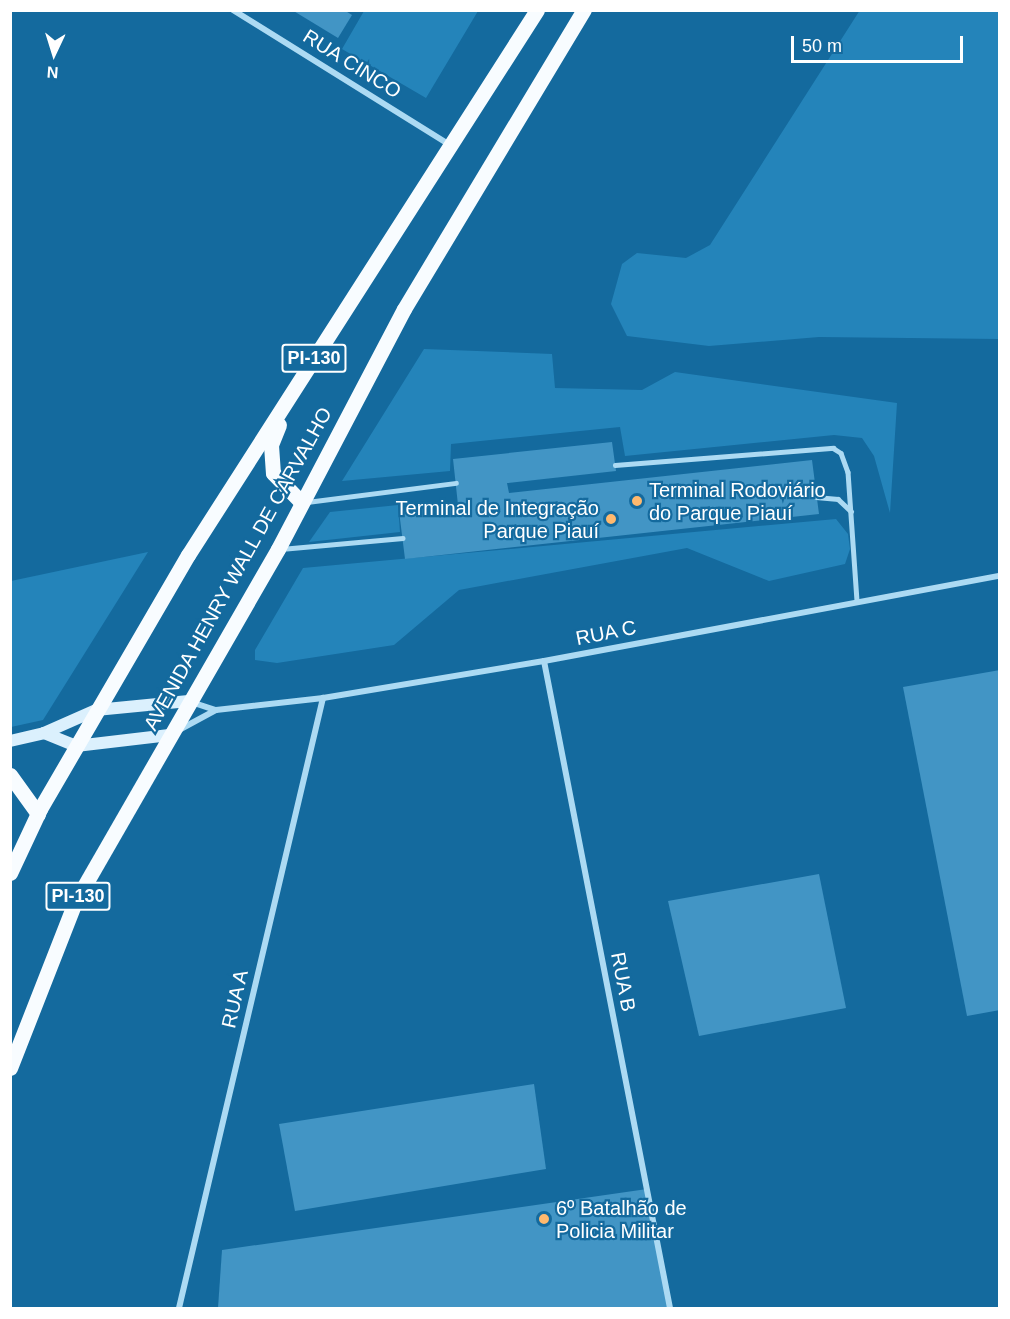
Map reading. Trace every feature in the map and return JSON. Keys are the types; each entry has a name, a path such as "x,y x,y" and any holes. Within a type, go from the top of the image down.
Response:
{"main road":[{"name":"AVENIDA HENRY WALL DE CARVALHO","path":"10,873 38,814 96,710 188,555 302,376 453,147 537,10"},
{"name":"AVENIDA HENRY WALL DE CARVALHO","path":"10,1068 75,902 278,549 404,309 585,10"},
{"path":"302,376 277,429 271,461 273,473 302,502"},
{"path":"10,775 38,814"}],"street":[{"name":"RUA CINCO","path":"233,10 453,147"},
{"name":"RUA C","path":"169,735 216,710 323,698 544,661 999,576"},
{"name":"RUA B","path":"544,661 670,1308"},
{"name":"RUA A","path":"180,1308 323,698"},
{"path":"10,741 44,733 96,710 189,702"},
{"name":"RUA C","path":"189,702 216,710"},
{"path":"44,733 76,746 169,735"}],"lane":[{"path":"615,465 833,448 841,453 848,472 857,602"},
{"path":"302,502 456,483"},
{"path":"816,497 838,499 851,512"},
{"path":"278,549 403,538"}],"shaded area":[{"path":"860,10 999,11 999,339 819,337 709,346 627,336 611,304 622,264 637,253 686,258 710,245"},
{"path":"364,11 478,11 426,98 342,49"},
{"path":"424,349 552,354 555,388 642,390 675,372 897,403 890,513 874,456 862,438 834,435 625,456 620,427 451,444 450,471 342,481"},
{"path":"398,505 400,532 309,542 330,512"},
{"path":"836,519 848,534 850,549 845,564 769,581 687,548 459,590 394,645 277,663 255,660 255,650 303,568"},
{"path":"148,552 43,720 11,727 11,581"}],"building":[{"path":"292,10 344,10 352,15 338,38"},
{"name":"Terminal Rodoviário do Parque Piauí","path":"612,442 616,471 507,483 509,493 812,460 819,514 405,559 399,511 458,505 453,459"},
{"path":"1000,670 1000,1010 967,1016 903,687"},
{"path":"819,874 846,1008 699,1036 668,901"},
{"path":"534,1084 546,1169 295,1211 279,1124"},
{"name":"6º Batalhão de Policia Militar","path":"647,1189 670,1308 218,1308 222,1250"}],"place":[{"name":"Terminal Rodoviário do Parque Piauí","path":"637,501"},
{"name":"Terminal de Integração Parque Piauí","path":"611,519"},
{"name":"6º Batalhão de Policia Militar","path":"544,1219"}]}
